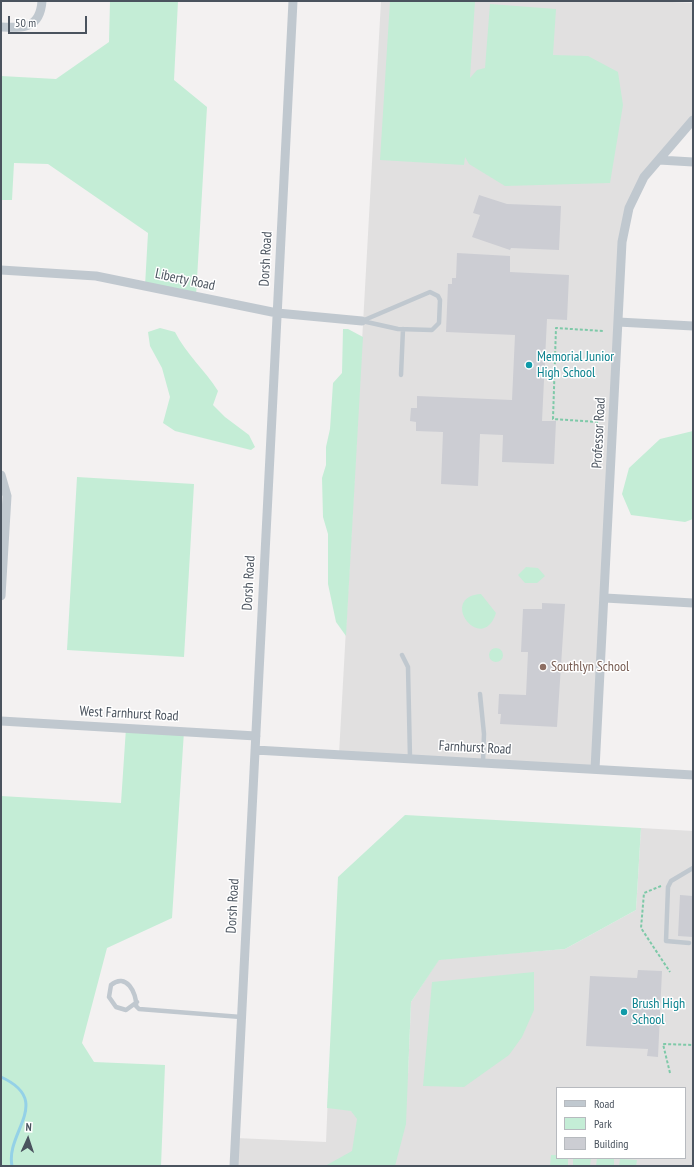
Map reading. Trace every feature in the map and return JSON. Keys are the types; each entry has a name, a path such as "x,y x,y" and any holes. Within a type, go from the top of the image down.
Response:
{"street":[{"path":"1,27 25,28 36,20 42,10 42,1"},
{"name":"Dorsh Road","path":"234,1166 293,1"},
{"name":"Professor Road","path":"595,769 605,598 622,242 629,208 644,177 693,120"},
{"path":"659,160 693,162"},
{"name":"Liberty Road","path":"1,270 96,276 277,313 362,321"},
{"path":"618,322 693,326"},
{"path":"1,475 7,496 1,596"},
{"path":"605,598 693,603"},
{"name":"West Farnhurst Road","path":"1,721 256,736"},
{"name":"Farnhurst Road","path":"255,750 693,775"}],"lane":[{"path":"432,292 438,296 439,323 435,329 403,329 362,321 427,293 432,292"},
{"path":"401,375 403,329"},
{"path":"402,655 408,667 410,758"},
{"path":"480,694 484,734 483,762"},
{"path":"689,943 666,941 668,887 671,881 693,868"},
{"path":"136,1002 126,1010 116,1007 110,997 111,986 118,982 125,982 132,987 136,1002 136,1006 140,1009 241,1017"}],"path":[{"path":"598,422 553,419 556,328 603,331"},
{"path":"670,972 641,928 644,893 671,881"},
{"path":"670,1073 663,1044 693,1045"}],"shaded area":[{"path":"381,1 652,1 693,3 693,120 644,177 622,242 595,769 339,754"},
{"path":"641,828 693,831 693,1166 234,1166 236,1138 326,1142 329,1071 408,1074 411,1002 439,959 565,949 636,910"}],"green space":[{"path":"110,1 178,1 174,80 207,107 196,296 145,286 148,233 48,164 14,163 12,200 1,200 1,76 56,79 109,42"},
{"path":"390,1 475,1 470,78 477,70 485,68 490,4 556,9 553,55 588,56 618,72 623,105 610,183 505,186 469,164 465,157 464,165 380,160"},
{"path":"160,328 175,332 179,340 218,391 213,405 225,417 249,435 255,447 251,450 175,431 163,423 170,397 162,368 150,346 148,332"},
{"path":"343,329 348,329 363,337 346,636 336,622 328,584 328,534 323,517 322,478 326,465 326,447 330,429 333,383 342,373"},
{"path":"693,431 693,519 685,522 631,515 622,494 629,468 660,439"},
{"path":"77,477 194,484 184,657 67,650"},
{"path":"526,567 538,568 545,576 537,583 525,583 518,575"},
{"path":"481,594 496,613 490,625 482,629 474,627 467,621 463,613 463,604 468,597"},
{"path":"493,648 499,648 503,652 503,658 499,662 493,662 489,658 489,652"},
{"path":"126,728 184,731 172,918 107,948 82,1043 94,1062 165,1065 161,1166 1,1166 1,796 121,803"},
{"path":"405,815 641,828 636,910 565,949 439,960 411,1002 406,1124 395,1166 325,1166 352,1151 357,1119 351,1111 327,1108 338,877"},
{"path":"534,972 534,1010 522,1037 509,1055 464,1087 423,1086 432,982"},
{"path":"551,1155 556,1155 556,1159 568,1159 568,1166 550,1166"},
{"path":"573,1159 591,1159 590,1166 573,1166"},
{"path":"597,1159 614,1159 614,1166 596,1166"},
{"path":"620,1159 637,1160 636,1166 619,1166"}],"building":[{"path":"479,195 507,204 561,206 559,250 511,248 510,250 472,237 480,215 473,213"},
{"name":"Memorial Junior High School","path":"457,253 510,256 510,272 569,275 567,320 547,319 542,421 556,421 554,464 502,462 503,435 480,434 478,486 441,484 443,432 416,431 416,422 410,421 411,408 417,408 417,396 512,400 515,335 446,332 448,284 452,284 452,278 456,278"},
{"name":"Southlyn School","path":"542,603 565,604 557,727 500,724 501,714 498,714 499,694 526,695 528,652 521,652 523,609 542,609"},
{"path":"680,895 693,896 693,937 678,936"},
{"name":"Brush High School","path":"638,970 662,971 658,1057 647,1056 648,1049 586,1046 590,976 637,978"}],"waterway":[{"path":"1,1077 16,1086 24,1096 26,1107 24,1118 12,1153 12,1166"}],"place":[{"name":"Memorial Junior High School","path":"529,365"},
{"name":"Southlyn School","path":"543,667"},
{"name":"Brush High School","path":"624,1012"}]}
